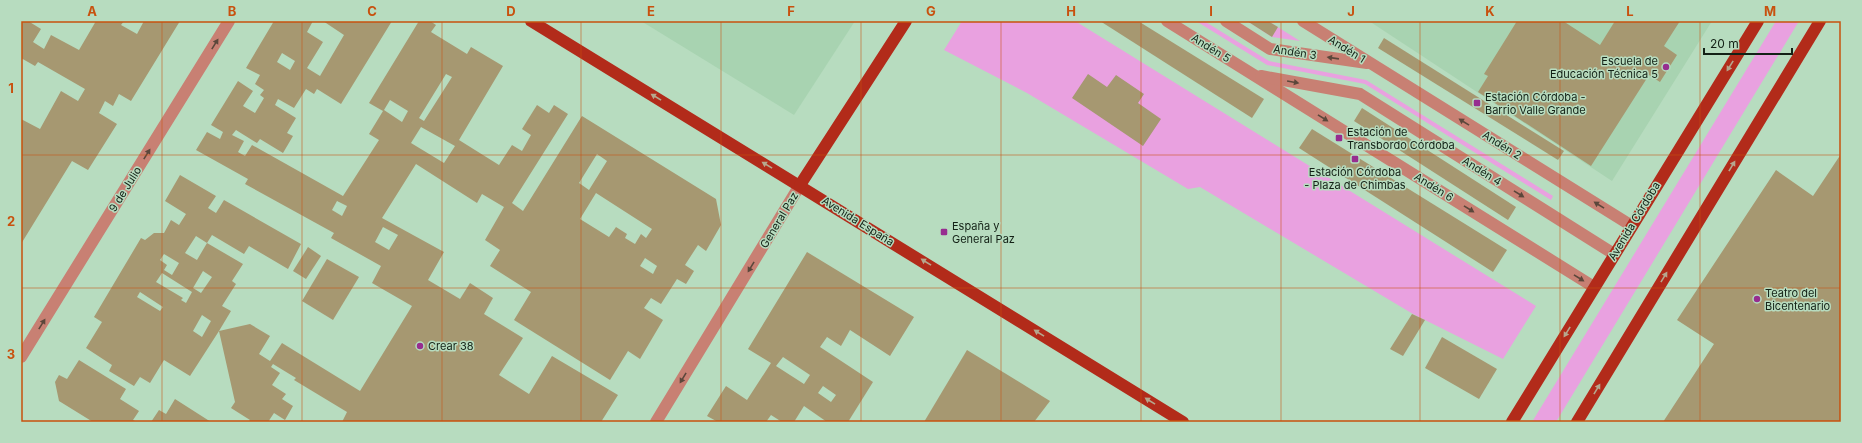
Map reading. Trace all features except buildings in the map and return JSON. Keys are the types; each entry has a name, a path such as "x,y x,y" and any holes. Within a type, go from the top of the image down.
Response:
{"main road":[{"name":"Avenida España","path":"531,21 1183,422"},
{"name":"General Paz","path":"800,186 906,21"},
{"name":"Avenida Córdoba","path":"1512,422 1758,21"},
{"path":"1577,422 1820,21"}],"street":[{"name":"9 de Julio","path":"21,357 229,21"},
{"name":"Andén 5","path":"1168,21 1254,75"},
{"name":"Andén 3","path":"1226,21 1270,49 1372,64"},
{"name":"Andén 1","path":"1302,21 1372,64"},
{"name":"Andén 2","path":"1372,64 1632,226"},
{"name":"Andén 4","path":"1254,75 1360,94 1614,254"},
{"name":"Andén 6","path":"1254,75 1594,287"},
{"name":"General Paz","path":"656,422 800,186"}],"shaded area":[{"path":"641,21 855,21 794,115"},
{"path":"962,21 1075,21 1536,306 1503,359 1413,314 1200,187 1188,189 1027,93 944,50"},
{"path":"1196,21 1204,21 1269,61 1366,80 1553,196 1551,200 1365,84 1267,65"},
{"path":"1247,21 1268,21 1300,41 1272,37"},
{"path":"1369,21 1712,21 1612,181"},
{"path":"1776,21 1799,21 1556,422 1532,422"}],"place":[{"name":"Escuela de Educación Técnica 5","path":"1666,67"},
{"name":"Estación Córdoba - Barrio Valle Grande","path":"1477,103"},
{"name":"Estación de Transbordo Córdoba","path":"1339,138"},
{"name":"Estación Córdoba - Plaza de Chimbas","path":"1355,159"},
{"name":"España y General Paz","path":"944,232"},
{"name":"Teatro del Bicentenario","path":"1757,299"},
{"name":"Crear 38","path":"420,346"}]}
